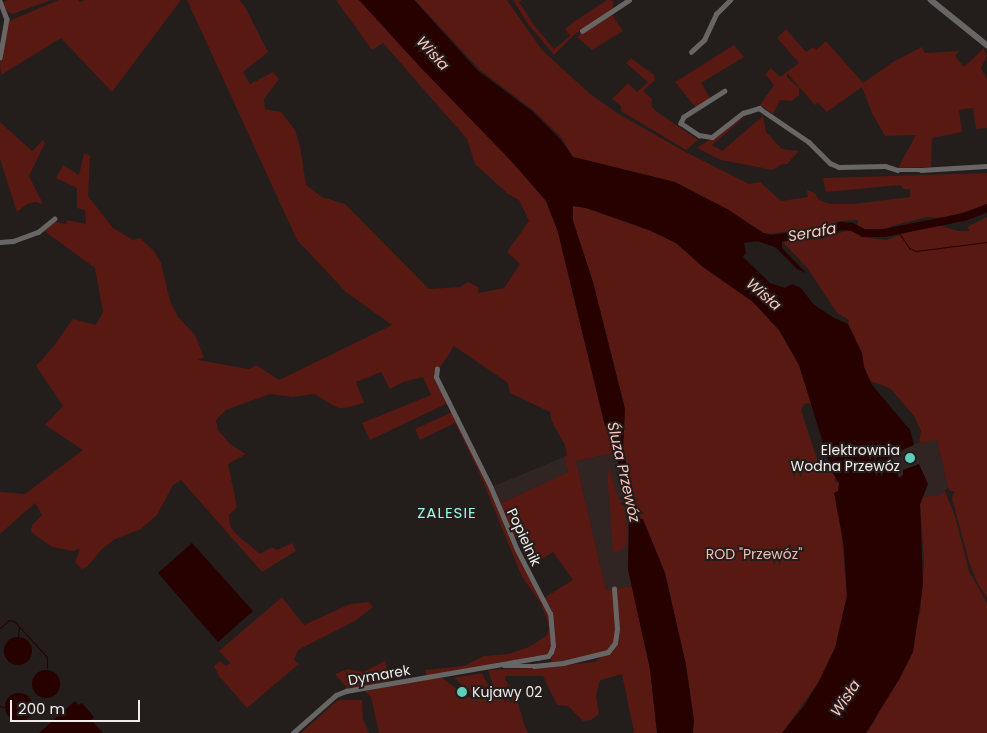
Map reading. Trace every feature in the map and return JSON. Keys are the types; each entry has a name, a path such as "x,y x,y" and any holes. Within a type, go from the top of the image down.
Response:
{"street":[{"path":"582,31 629,0"},
{"path":"691,52 704,40 716,14 730,0"},
{"path":"930,0 987,45"},
{"path":"0,57 7,17 1,3"},
{"path":"725,91 684,117 681,123 699,135 712,137 743,114 760,108 809,142 830,163 837,167 886,166 897,170 922,170 987,166"},
{"path":"0,242 13,241 38,232 54,219"},
{"name":"Popielnik","path":"437,369 436,377 491,488 516,550 550,614 553,646 548,656 483,668"},
{"path":"493,666 534,666 563,663 608,652 615,643 617,629 614,589"},
{"name":"Dymarek","path":"293,733 336,695 346,691 483,668"}],"shaded area":[{"name":"Elektrownia Wodna Przewóz","path":"937,439 948,488 940,495 923,497 926,490 919,465 903,470 903,475 899,478 888,445 892,444 896,453 914,444"},
{"path":"615,453 630,520 628,561 632,586 606,590 576,461"},
{"path":"564,457 568,472 499,504 494,486"}],"green space":[{"path":"8,0 51,0 13,14 8,12 4,6 3,2"},
{"path":"59,0 78,0 80,2 85,0 181,0 112,92 61,38 1,75 0,63 9,21"},
{"path":"187,0 239,0 244,5 268,52 243,72 250,84 273,72 279,79 264,99 265,109 281,112 295,130 300,146 306,185 322,197 345,204 429,289 460,287 468,282 478,287 478,293 504,288 520,264 507,252 529,221 519,200 508,194 475,164 467,139 383,43 372,50 336,0 359,0 514,164 546,201 558,232 604,422 615,453 576,461 606,590 632,586 650,669 657,733 632,733 634,732 622,674 601,680 596,696 599,714 591,720 583,721 568,706 557,705 543,676 506,676 505,679 516,695 528,733 379,733 371,697 365,691 441,677 468,697 478,699 490,692 493,685 488,670 552,667 594,662 600,658 598,654 551,663 554,635 551,633 551,649 547,654 427,676 425,670 464,666 484,656 508,654 529,647 546,636 549,630 540,602 522,577 479,472 455,423 420,440 415,429 452,412 493,497 513,546 544,598 573,580 553,552 537,562 522,534 513,539 499,504 568,472 564,457 567,455 565,445 552,422 550,412 510,393 508,383 454,346 439,369 436,368 433,377 448,403 370,440 362,423 431,395 423,377 403,382 390,389 381,372 356,382 364,403 345,408 338,408 314,394 293,397 270,394 226,410 216,420 218,430 230,444 246,454 228,464 237,507 229,515 230,526 235,533 260,554 272,547 277,550 292,543 296,551 262,572 181,480 173,485 157,515 141,529 115,539 102,549 87,567 82,569 75,562 80,549 73,551 52,547 31,532 32,525 42,515 35,503 0,534 0,492 25,494 83,450 45,425 63,406 36,366 53,347 73,319 96,325 103,312 95,268 43,230 52,221 66,224 67,220 86,224 85,210 77,208 77,188 56,178 63,165 79,175 84,153 90,156 88,196 113,228 133,240 140,238 154,251 161,263 170,301 178,317 195,335 204,357 198,360 249,369 256,365 279,380 392,325 346,292 297,240"},
{"path":"415,0 507,0 542,50 589,93 617,113 682,150 749,184 760,182 781,201 808,197 807,190 815,193 819,200 830,204 854,204 910,197 910,189 903,189 900,185 826,192 823,178 987,173 987,205 944,218 927,217 892,226 881,232 858,228 858,231 861,237 887,240 916,228 922,229 938,225 958,231 970,231 967,227 987,217 987,598 978,584 969,562 952,498 955,491 950,491 948,488 937,440 919,443 921,431 914,416 890,388 870,381 864,367 862,353 848,324 849,320 837,313 808,269 782,241 821,239 845,231 850,225 858,225 858,220 840,221 816,229 766,234 675,182 573,157 561,137 533,110 480,70"},
{"path":"513,0 522,0 519,2 534,25 554,49 570,36 565,29 575,21 607,0 613,1 613,8 574,35 554,55 528,24"},
{"path":"611,13 623,31 592,50 577,37 588,27"},
{"path":"786,29 806,52 813,47 816,50 826,41 863,83 893,62 922,47 925,53 959,51 955,56 964,67 984,48 987,56 981,68 987,79 987,128 976,129 973,108 959,110 962,132 932,138 931,167 898,168 916,135 885,136 872,113 862,87 827,112 818,103 815,105 787,73 787,77 799,88 799,95 792,101 780,100 773,114 760,105 774,85 765,74 771,68 780,77 799,63 777,38"},
{"path":"734,45 744,57 701,83 710,98 696,108 675,82"},
{"path":"631,58 654,75 655,80 643,91 652,99 651,106 698,140 686,150 621,111 621,106 612,99 628,83 637,92 648,82 626,63"},
{"path":"747,115 712,145 722,151 763,116 766,132 782,149 799,151 787,164 782,164 773,170 721,160 697,148"},
{"path":"0,122 32,151 43,140 45,143 29,176 43,204 35,202 27,204 17,212 0,159"},
{"name":"ROD \"Przewóz\"","path":"573,205 649,230 676,243 703,267 753,302 779,330 799,365 812,405 809,403 804,404 801,410 817,459 825,471 831,470 837,478 834,479 836,483 839,482 840,486 838,491 847,596 835,648 818,683 782,733 693,733 694,721 686,665 665,573 637,510 623,449 625,409 593,282 573,221"},
{"path":"607,470 610,472 618,498 624,507 627,530 626,545 621,550 613,553"},
{"path":"945,491 955,516 969,571 987,603 987,733 866,733 874,722 920,613 924,563 920,504 923,497 940,495"},
{"path":"282,597 304,625 350,604 369,602 373,607 355,621 298,650 294,660 299,664 247,708 219,676 214,666 220,661 226,666 230,663 219,651"},
{"path":"385,661 390,681 348,689 335,674 348,669 363,672"},
{"path":"482,673 488,685 484,691 478,694 471,693 454,678"},
{"path":"338,700 362,700 363,719 369,733 301,733"}],"water":[{"path":"359,0 414,0 477,70 533,112 560,139 573,157 675,182 729,210 772,239 782,241 782,248 806,273 797,269 775,247 757,241 744,243 746,253 743,257 770,283 785,288 792,284 801,288 813,304 834,318 848,324 862,353 864,367 872,385 910,430 914,445 896,453 892,444 888,445 899,478 903,475 903,470 919,464 928,484 920,504 923,585 913,652 900,678 866,733 782,733 804,706 818,683 835,648 847,596 844,547 834,493 838,491 839,483 832,472 799,365 779,330 753,302 703,267 676,243 649,230 586,208 573,206 573,221 593,282 625,409 623,449 637,510 640,519 643,519 665,573 686,665 694,721 693,733 657,733 650,669 628,570 629,511 617,457 604,422 558,232 546,201 514,164 421,68"},
{"path":"192,543 253,611 218,642 158,573"},
{"path":"18,637 28,641 32,651 28,661 18,665 8,661 4,651 8,641"},
{"path":"46,670 56,674 60,684 56,694 46,698 36,694 32,684 36,674"},
{"path":"19,693 29,697 33,707 29,717 19,721 9,717 5,707 9,697"},
{"path":"75,701 78,705 82,703 94,717 91,720 103,733 39,733"}],"waterway":[{"name":"Serafa","path":"763,237 772,239 817,233 841,226 852,227 864,233 884,233 964,217 987,208"},
{"path":"897,230 909,248 916,251 987,242"},
{"path":"0,628 9,620 14,621 47,657 47,668"},
{"path":"18,636 19,627"},
{"path":"0,706 4,707"}],"place":[{"name":"Elektrownia Wodna Przewóz","path":"910,458"},
{"name":"Kujawy 02","path":"462,692"}],"district":[{"name":"ZALESIE","path":"447,513"}],"water label":[{"name":"Wisła","path":"433,53"},
{"name":"Wisła","path":"764,294"},
{"name":"Śluza Przewóz","path":"624,472"},
{"name":"Wisła","path":"845,698"}]}
